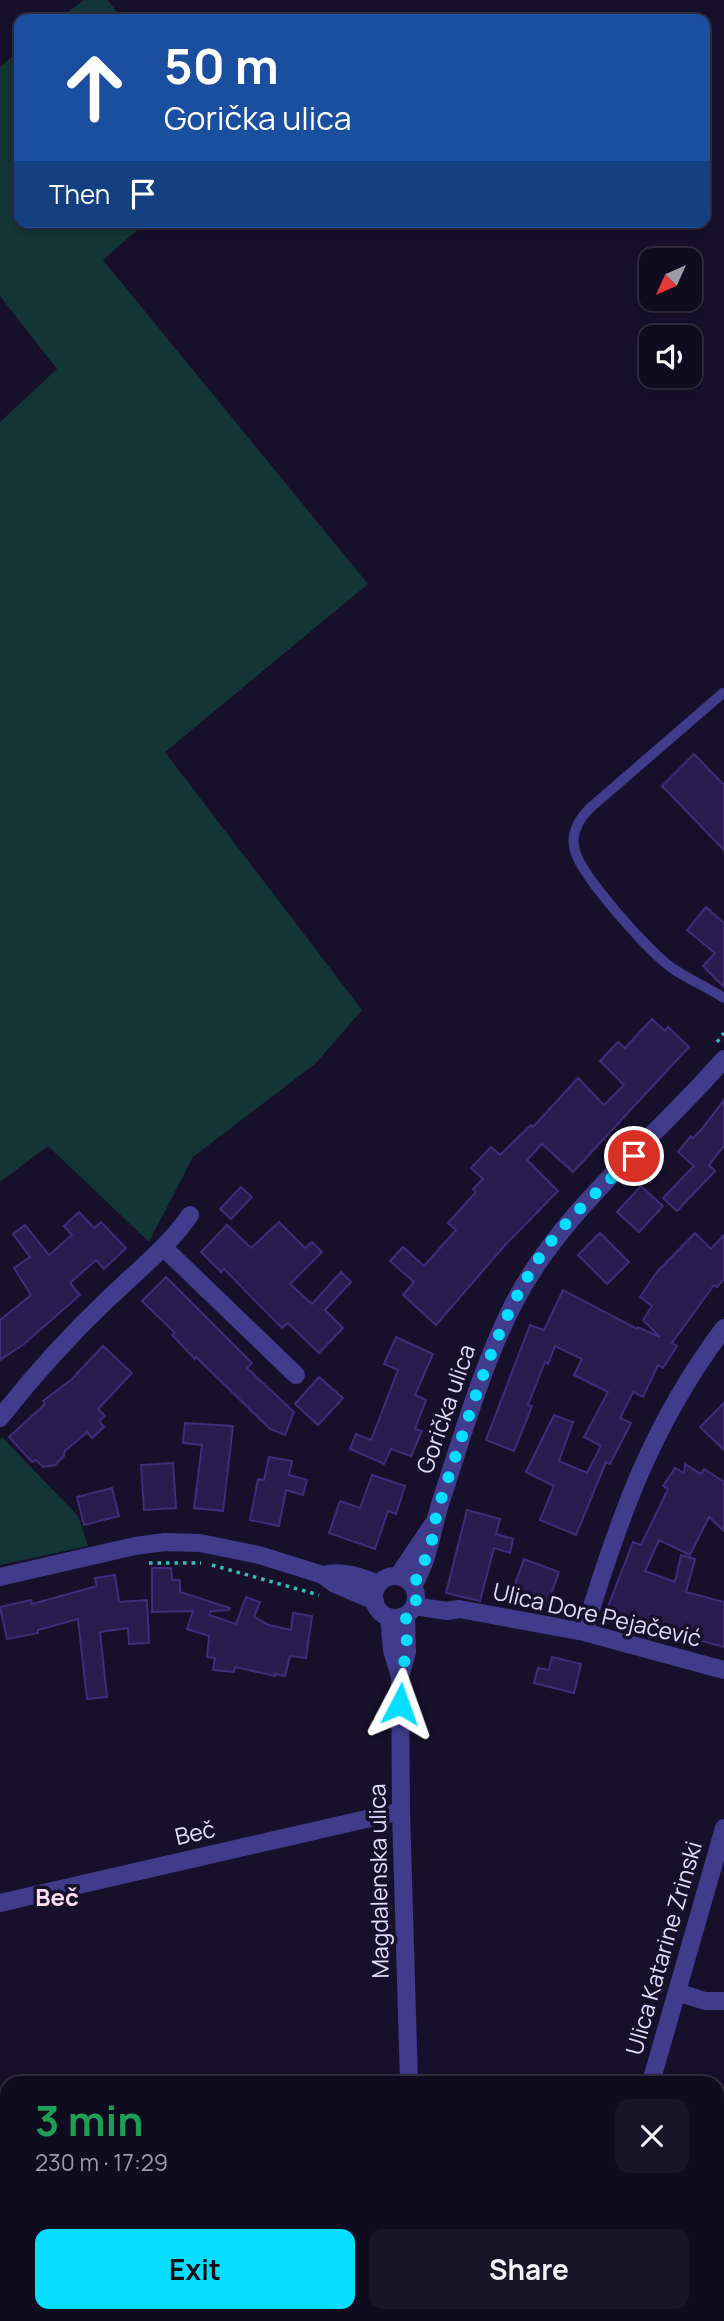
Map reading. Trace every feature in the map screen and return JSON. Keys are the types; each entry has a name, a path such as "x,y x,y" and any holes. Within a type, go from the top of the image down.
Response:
{"street":[{"name":"Gorička ulica","path":"406,1599 495,1342 539,1258 570,1221 692,1096 724,1059"},
{"path":"0,1418 53,1356 163,1247 190,1215"},
{"path":"163,1247 296,1375"},
{"path":"584,1632 612,1541 640,1468 681,1391 724,1330"},
{"path":"0,1577 135,1546 165,1542 200,1543 323,1575 335,1584 377,1592"},
{"path":"387,1577 406,1599 380,1611 377,1592 387,1577"},
{"name":"Ulica Dore Pejačević","path":"406,1599 449,1601 459,1609 584,1632 724,1670"},
{"name":"Magdalenska ulica","path":"406,1599 392,1650 400,1677 409,2076"},
{"name":"Beč","path":"0,1903 401,1811"},
{"name":"Ulica Katarine Zrinski","path":"653,2076 724,1828"},
{"path":"677,1992 705,2001 724,2001"}],"lane":[{"path":"723,693 579,818 573,840 575,852 584,870 657,955 671,967 724,998"}],"path":[{"path":"144,1564 201,1562 321,1595"}],"green space":[{"path":"84,0 108,0 118,14 66,14"},
{"path":"14,55 14,228 139,228 103,260 368,584 165,752 362,1010 316,1063 193,1157 149,1242 48,1146 0,1182 0,422 57,369 0,296 0,67"},
{"path":"2,1437 78,1516 88,1546 0,1565"}],"building":[{"path":"694,754 724,785 724,850 662,786"},
{"path":"706,907 724,923 724,987 703,966 715,953 687,930"},
{"path":"652,1019 665,1031 668,1027 689,1047 573,1172 542,1144 527,1160 558,1191 506,1244 436,1325 403,1295 414,1282 390,1261 403,1247 424,1266 456,1230 448,1223 476,1192 473,1189 483,1179 471,1168 491,1147 500,1155 531,1125 533,1127 578,1078 604,1105 624,1085 600,1061 618,1042 625,1048"},
{"path":"724,1100 724,1146 709,1165 715,1171 677,1211 663,1198 694,1166 678,1152 691,1136 693,1138 701,1130"},
{"path":"641,1186 663,1206 639,1232 617,1212"},
{"path":"241,1187 252,1197 231,1219 220,1209"},
{"path":"79,1212 94,1228 101,1222 126,1248 104,1269 96,1260 70,1283 80,1295 24,1344 0,1360 0,1320 31,1295 14,1268 30,1257 13,1234 25,1225 49,1255 72,1235 64,1226"},
{"path":"279,1222 305,1248 312,1242 322,1252 290,1284 312,1304 341,1272 351,1282 325,1310 343,1328 319,1353 288,1323 282,1328 224,1269 221,1272 201,1252 227,1225 251,1248"},
{"path":"600,1233 629,1262 607,1284 578,1255"},
{"path":"695,1233 711,1249 724,1235 724,1279 717,1287 714,1285 672,1343 677,1346 663,1368 658,1365 643,1397 633,1392 620,1418 631,1423 610,1464 606,1462 576,1535 540,1520 554,1486 526,1472 554,1415 573,1422 559,1461 587,1473 601,1446 584,1437 608,1392 574,1375 582,1359 555,1346 548,1364 545,1362 528,1405 532,1406 514,1451 486,1440 530,1325 544,1330 563,1290 637,1329 638,1327 660,1337 643,1320 652,1306 640,1297 657,1272"},
{"path":"166,1277 252,1363 247,1368 294,1412 285,1435 270,1429 196,1357 195,1359 172,1335 175,1333 142,1301"},
{"path":"396,1337 433,1354 415,1395 426,1400 415,1429 422,1431 411,1456 391,1449 384,1464 350,1449 356,1434 371,1440 398,1370 384,1364"},
{"path":"103,1346 132,1373 98,1409 105,1416 99,1421 104,1427 92,1438 87,1432 65,1451 55,1465 43,1467 36,1460 32,1462 9,1437 45,1404 43,1401 72,1379"},
{"path":"319,1377 343,1398 318,1425 295,1404"},
{"path":"724,1403 724,1450 700,1427"},
{"path":"185,1423 233,1426 223,1511 194,1508 202,1445 183,1443"},
{"path":"269,1457 292,1461 289,1475 307,1480 303,1495 286,1490 279,1526 250,1520 258,1479 264,1480"},
{"path":"173,1463 176,1508 144,1510 141,1465"},
{"path":"685,1464 701,1474 704,1469 724,1482 724,1531 709,1517 690,1555 659,1540 645,1571 675,1582 681,1555 695,1559 686,1592 724,1602 724,1647 606,1612 633,1542 641,1545 668,1489 663,1486 675,1468 684,1473"},
{"path":"372,1475 405,1486 396,1514 388,1511 375,1549 329,1533 340,1501 360,1508"},
{"path":"112,1488 119,1516 84,1525 77,1497"},
{"path":"467,1510 500,1519 496,1534 513,1539 510,1553 494,1548 480,1601 446,1593"},
{"path":"524,1559 559,1572 547,1606 512,1593"},
{"path":"152,1568 171,1568 172,1580 180,1580 180,1592 230,1608 211,1611 209,1615 236,1624 246,1597 260,1602 254,1617 269,1625 291,1630 293,1613 312,1616 306,1658 290,1656 285,1676 235,1667 234,1672 213,1670 215,1658 207,1657 209,1636 187,1629 193,1611 152,1612"},
{"path":"115,1575 119,1602 147,1600 149,1643 129,1644 128,1628 100,1632 107,1697 87,1699 78,1619 38,1630 38,1633 7,1639 0,1607 31,1600 32,1604 97,1586 95,1578"},
{"path":"552,1657 581,1664 574,1693 534,1683 538,1668 549,1670"}],"district":[{"name":"Beč","path":"57,1898"}],"route":[{"path":"400,1704 400,1677 407,1652 406,1615 416,1600 413,1587 431,1546 440,1502 495,1342 539,1258 570,1221 634,1156"}]}
